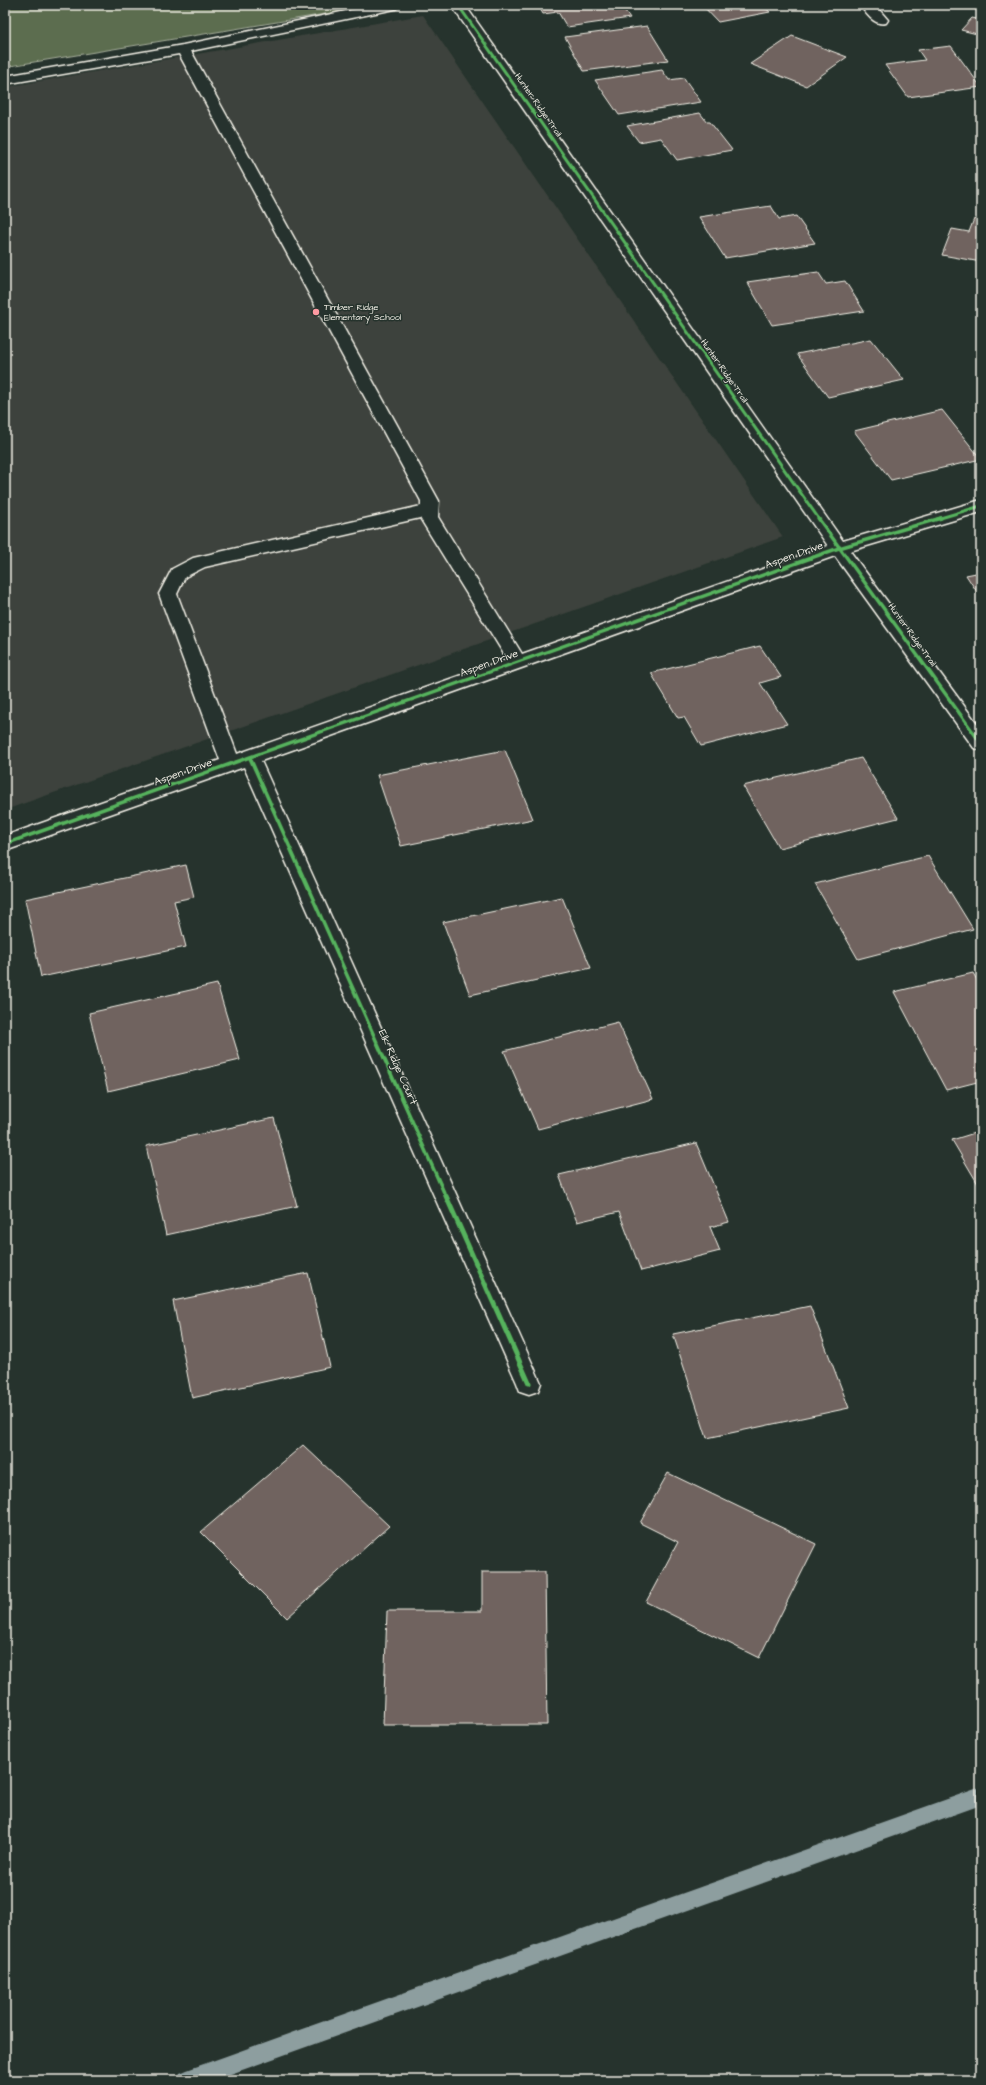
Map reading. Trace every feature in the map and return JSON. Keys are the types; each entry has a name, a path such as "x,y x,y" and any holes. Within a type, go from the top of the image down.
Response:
{"street":[{"path":"5,80 184,49 395,5"},
{"name":"Hunter Ridge Trail","path":"458,5 839,548 981,743"},
{"path":"868,5 881,20"},
{"path":"184,49 430,501 429,516 518,662"},
{"name":"Aspen Drive","path":"5,844 839,548 981,506"},
{"name":"Elk Ridge Court","path":"429,510 199,562 178,573 168,594 240,761 529,1383"}],"shaded area":[{"name":"Timber Ridge Elementary School","path":"423,15 783,537 5,810 5,87"}],"green space":[{"path":"5,5 380,5 10,66 11,68 5,69"}],"building":[{"path":"538,5 621,5 630,18 567,27 558,12 543,14"},
{"path":"762,5 770,12 718,22 703,6"},
{"path":"972,18 981,20 981,35 961,30"},
{"path":"647,26 668,60 584,71 565,37"},
{"path":"792,36 847,57 806,86 750,64"},
{"path":"951,46 981,87 908,97 885,65 925,60 918,50"},
{"path":"662,70 669,80 684,78 701,102 619,115 595,80"},
{"path":"700,113 707,122 710,122 732,150 677,160 661,138 639,142 627,126"},
{"path":"771,206 779,219 796,216 815,243 725,258 699,217"},
{"path":"974,219 981,221 981,262 942,255 952,229 969,232"},
{"path":"818,272 826,284 845,281 864,311 772,325 747,282"},
{"path":"871,339 904,380 828,397 797,354"},
{"path":"942,410 981,459 891,480 854,431"},
{"path":"981,572 981,598 966,575"},
{"path":"760,646 781,677 760,683 787,724 701,746 684,717 678,718 651,673"},
{"path":"505,750 533,819 401,846 377,775"},
{"path":"861,758 898,818 779,848 743,786"},
{"path":"928,856 973,929 858,959 815,884"},
{"path":"186,865 194,897 174,901 186,947 41,977 25,899"},
{"path":"562,897 591,968 470,995 443,922"},
{"path":"973,973 981,987 981,1081 946,1090 894,992"},
{"path":"217,984 240,1060 108,1091 89,1013"},
{"path":"618,1022 653,1099 538,1129 504,1051"},
{"path":"274,1118 297,1206 166,1235 146,1146"},
{"path":"981,1131 981,1189 952,1140"},
{"path":"696,1143 729,1222 710,1227 720,1251 641,1271 619,1212 577,1222 559,1175"},
{"path":"308,1273 330,1367 192,1398 173,1301"},
{"path":"810,1306 849,1408 707,1438 673,1334"},
{"path":"303,1445 389,1526 287,1618 201,1532"},
{"path":"668,1473 816,1544 759,1658 646,1602 678,1542 640,1523"},
{"path":"482,1572 545,1572 547,1725 383,1725 387,1611 482,1611"}],"waterway":[{"path":"187,2080 981,1796"}],"cycle path":[{"path":"458,5 839,548 981,743"},
{"path":"5,844 839,548 981,506"},
{"path":"250,758 529,1383"}],"place":[{"name":"Timber Ridge Elementary School","path":"316,312"}]}
